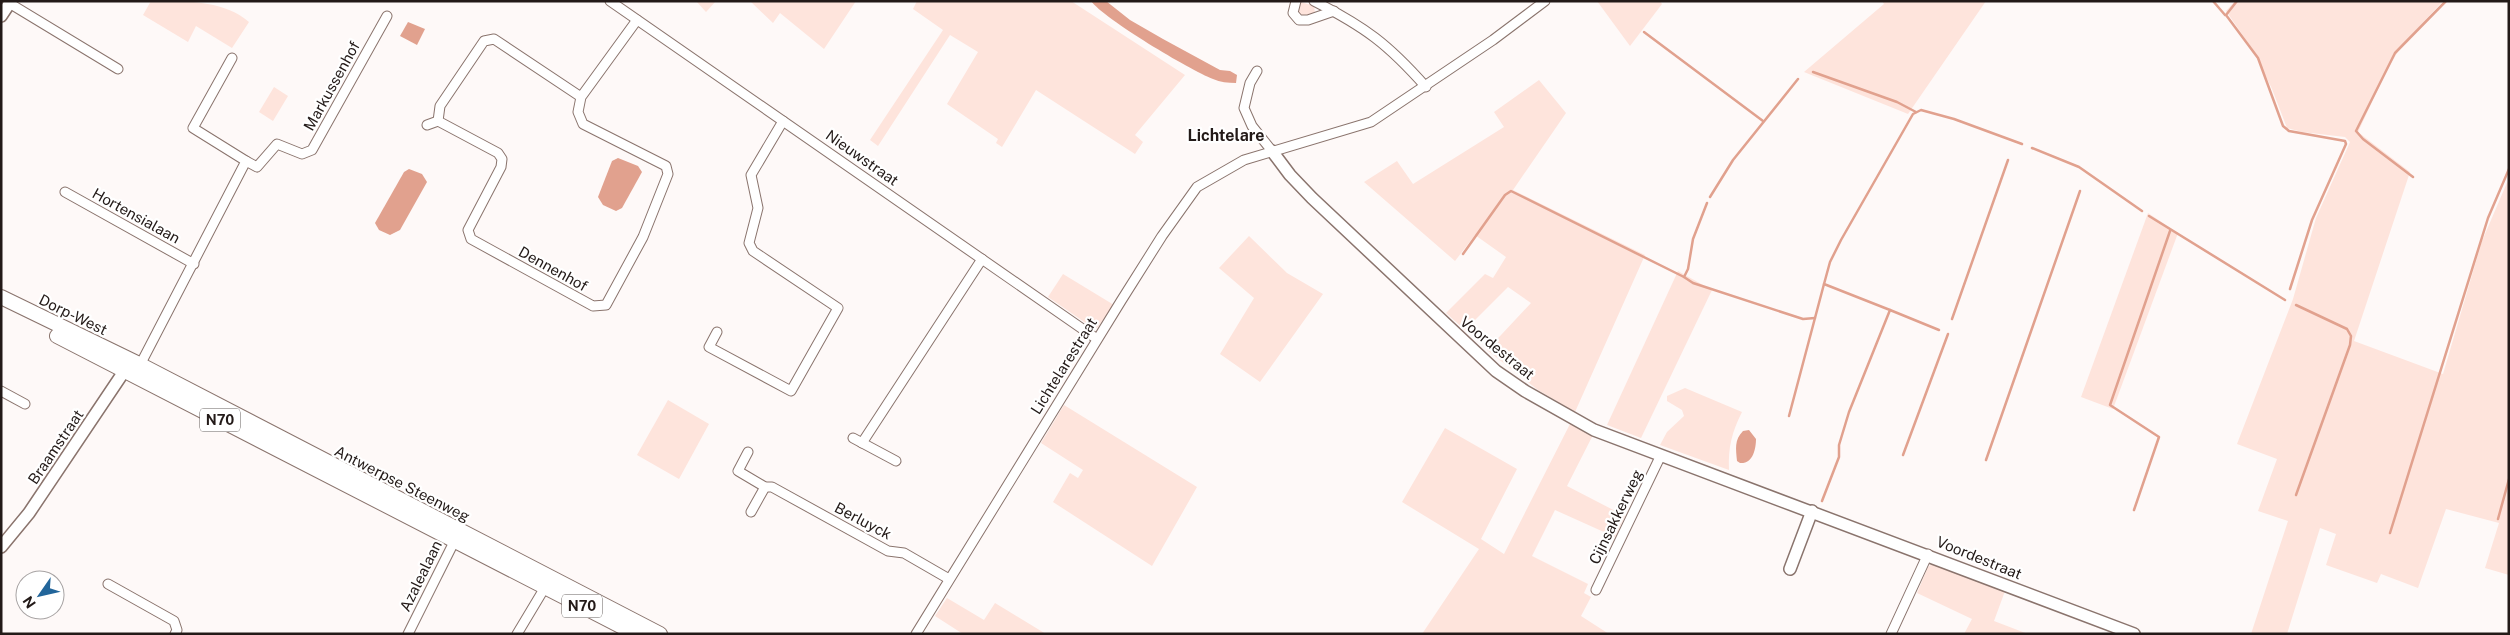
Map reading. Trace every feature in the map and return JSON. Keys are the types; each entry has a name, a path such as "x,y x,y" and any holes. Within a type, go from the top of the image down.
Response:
{"main road":[{"name":"Dorp-West","path":"1,297 133,368"},
{"name":"Dorp-West","path":"1,307 133,368"},
{"name":"Antwerpse Steenweg","path":"133,368 548,582 660,634"},
{"name":"Antwerpse Steenweg","path":"548,582 636,634"}],"street":[{"name":"Nieuwstraat","path":"610,1 1097,339"},
{"path":"1296,1 1293,13 1299,20 1308,20 1334,11"},
{"path":"1314,1 1378,38 1396,54 1426,87"},
{"name":"Lichtelarestraat","path":"916,634 1097,339 1162,236 1197,187 1244,160 1371,122 1426,87 1545,1"},
{"path":"1,16 10,2 118,69"},
{"name":"Markussenhof","path":"246,161 257,167 277,144 302,154 312,150 387,16"},
{"path":"427,125 438,121 440,106 484,41 494,39 581,97 637,20"},
{"path":"133,368 194,264 246,161 193,128 232,58"},
{"path":"1257,70 1250,83 1244,108 1252,126 1272,151"},
{"name":"Dennenhof","path":"438,121 498,152 502,159 501,167 468,230 471,239 593,306 606,305 642,237 668,174 666,166 583,124 578,112 581,97"},
{"path":"717,332 709,347 791,391 838,308 753,251 749,243 758,208 751,175 783,121"},
{"name":"Voordestraat","path":"1272,151 1290,175 1319,205 1496,371 1524,391 1594,430 1928,554 2134,634"},
{"name":"Hortensialaan","path":"65,192 194,264"},
{"path":"862,443 982,260"},
{"name":"Braamstraat","path":"1,546 29,513 133,368"},
{"path":"1,391 25,404"},
{"path":"853,438 896,461"},
{"name":"Berluyck","path":"748,452 738,471 765,487 772,487 888,551 904,553 949,579"},
{"name":"Cijnsakkerweg","path":"1596,590 1661,455"},
{"path":"751,512 765,487"},
{"path":"1790,569 1812,511"},
{"name":"Azalealaan","path":"408,634 457,536"},
{"path":"1891,634 1928,554"},
{"path":"517,634 548,582"},
{"path":"108,584 174,621 177,630 175,634"}],"shaded area":[{"path":"151,1 203,3 228,9 249,22 232,48 196,26 188,42 143,15"},
{"path":"696,1 716,1 706,12"},
{"path":"750,1 856,1 824,49 780,13 773,23"},
{"path":"917,1 1071,1 1185,75 1135,135 1143,142 1135,154 1036,90 1002,147 996,143 998,139 947,104 978,52 950,35 878,146 870,140 943,30 913,9"},
{"path":"1091,1 1106,1 1130,20 1163,39 1220,70 1230,71 1237,75 1236,83 1216,80 1186,66 1112,20"},
{"path":"1597,1 1660,1 1662,4 1630,46"},
{"path":"1882,1 1986,1 1908,114 1804,72 1884,4"},
{"path":"2235,1 2443,1 2401,46 2386,72 2358,132 2410,172 2354,341 2443,374 2482,241 2509,178 2509,575 2485,568 2499,523 2446,509 2418,588 2381,574 2377,583 2326,565 2336,534 2320,528 2287,634 2251,634 2288,521 2258,511 2277,459 2237,444 2293,299 2316,218 2350,142 2345,137 2302,132 2287,128 2272,89 2253,50 2226,11"},
{"path":"1301,2 1314,6 1315,13 1299,17 1296,9"},
{"path":"408,22 425,29 417,45 400,36"},
{"path":"1539,80 1566,113 1513,190 1645,255 1575,412 1538,390 1487,350 1531,303 1508,287 1465,330 1446,313 1485,274 1493,278 1506,257 1475,235 1455,261 1364,182 1397,161 1413,184 1504,127 1494,112"},
{"path":"274,87 288,96 273,121 259,112"},
{"path":"618,158 638,166 642,172 622,208 616,211 603,205 598,197 612,161"},
{"path":"409,169 422,174 427,182 400,230 390,235 379,230 375,223 404,172"},
{"path":"2148,213 2178,233 2113,409 2081,397"},
{"path":"1249,236 1287,273 1323,294 1260,382 1220,354 1254,298 1219,268"},
{"path":"1678,271 1712,290 1641,438 1607,425"},
{"path":"1063,274 1114,305 1097,328 1093,328 1048,297"},
{"path":"1685,388 1742,412 1731,440 1729,470 1660,445 1667,432 1684,416 1682,410 1667,401 1667,396"},
{"path":"668,400 709,424 679,479 637,455"},
{"path":"1064,405 1197,487 1152,566 1053,502 1070,473 1078,478 1083,470 1041,443"},
{"path":"1571,422 1594,433 1567,486 1625,516 1615,537 1555,510 1532,556 1588,584 1584,593 1591,597 1581,616 1609,634 1422,634 1479,549 1402,502 1445,428 1517,469 1481,539 1504,554"},
{"path":"1749,430 1756,439 1753,455 1748,461 1740,463 1737,461 1737,441 1743,431"},
{"path":"1932,564 1938,564 2005,591 1994,621 2028,634 1964,634 1972,619 1917,593 1928,567"},
{"path":"947,598 984,620 995,603 1046,634 963,634 935,616"}],"waterway":[{"path":"2213,1 2225,15"},
{"path":"2237,1 2226,15 2258,58 2283,126 2289,131 2345,141 2346,144 2312,220 2290,289"},
{"path":"2413,177 2363,139 2356,131 2395,53 2446,1"},
{"path":"1644,32 1763,121"},
{"path":"1813,72 1897,102 1916,112"},
{"path":"1710,197 1733,160 1798,79"},
{"path":"1822,501 1839,457 1839,445 1849,412 1890,310 1824,284 1830,262 1841,240 1913,114 1921,110 1954,119 2022,144"},
{"path":"2032,148 2079,167 2142,211"},
{"path":"1952,319 2008,160"},
{"path":"2390,533 2488,218 2509,169"},
{"path":"1463,254 1505,195 1511,191 1693,283 1803,319 1815,318"},
{"path":"1986,460 2080,191"},
{"path":"1684,277 1688,269 1693,239 1707,203"},
{"path":"2149,216 2285,300"},
{"path":"2134,510 2159,437 2110,405 2170,231"},
{"path":"1789,416 1824,284"},
{"path":"2296,305 2347,329 2351,336 2350,345 2296,495"},
{"path":"1890,310 1939,330"},
{"path":"1903,455 1948,334"},
{"path":"2498,519 2509,479"}],"district":[{"name":"Lichtelare","path":"1226,135"}]}
